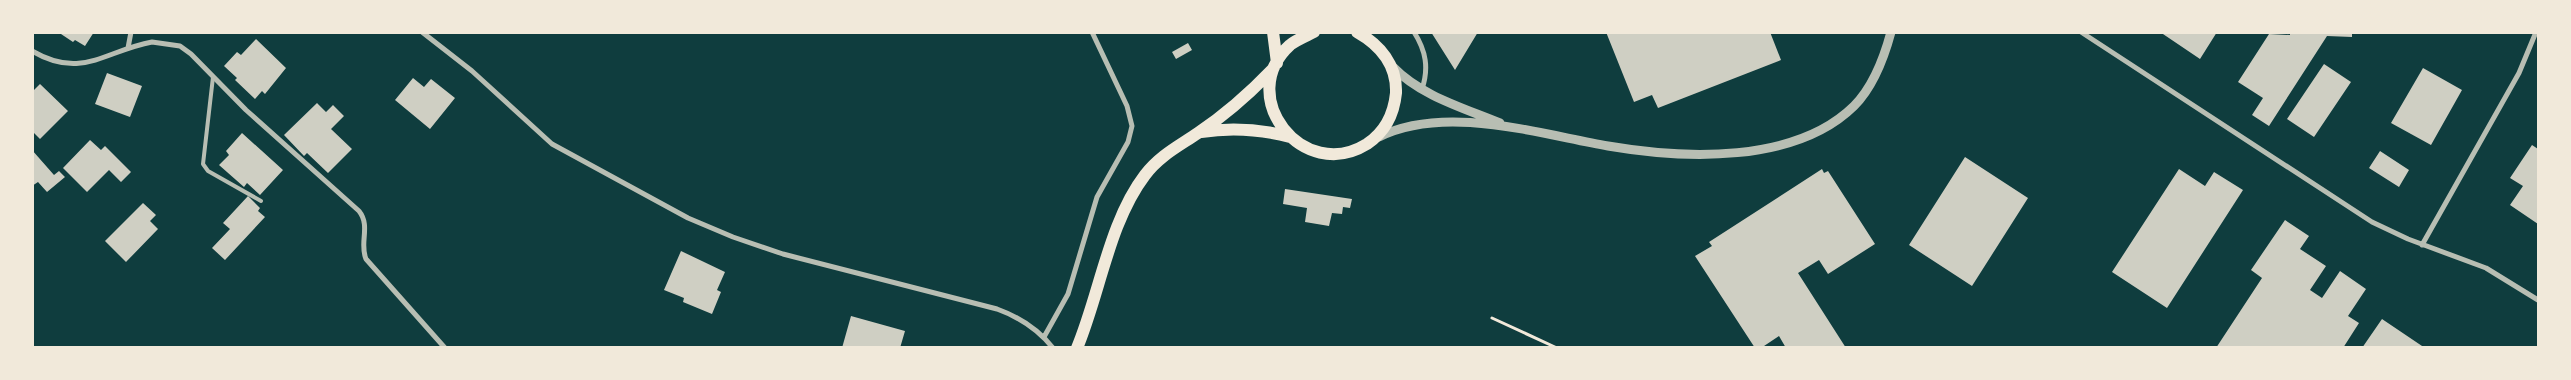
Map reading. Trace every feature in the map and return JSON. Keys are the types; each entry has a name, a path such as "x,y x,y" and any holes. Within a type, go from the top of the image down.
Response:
{"main road":[{"path":"1273,32 1275,66 1270,87 1271,106 1278,123 1290,137 1305,148 1322,153 1340,154 1358,149 1374,139 1387,124 1395,105 1396,84 1391,64 1382,50 1357,32"},
{"path":"1078,348 1118,226 1136,188 1145,174 1164,156 1199,133 1252,91 1291,45 1314,32"},
{"path":"1199,133 1222,129 1254,129 1290,137"}],"street":[{"path":"128,48 132,32"},
{"path":"422,32 472,71 552,144 688,218 733,237 783,254 997,309 1022,321 1044,337 1053,348"},
{"path":"1044,337 1068,294 1097,197 1124,150 1131,133 1131,118 1092,32"},
{"path":"1414,32 1425,54 1426,77 1422,89"},
{"path":"1374,139 1397,128 1425,123 1507,126 1610,146 1659,152 1739,152 1786,143 1829,124 1854,106 1873,80 1891,32"},
{"path":"2080,32 2361,215 2384,228 2422,245 2486,268 2538,300"},
{"path":"2422,245 2518,73 2536,32"},
{"path":"32,51 56,62 78,65 102,59 128,48 159,42 180,46 246,110 359,211 366,222 363,248 366,259 445,348"},
{"path":"1391,64 1411,83 1422,89 1507,126"}],"lane":[{"path":"213,76 203,164 208,171 261,201"}],"path":[{"path":"1492,318 1557,348"}],"building":[{"path":"58,32 94,32 85,46 75,40 73,42"},
{"path":"1431,32 1478,32 1455,70"},
{"path":"1606,32 1770,32 1781,60 1658,108 1652,95 1634,102"},
{"path":"2160,32 2217,32 2200,59"},
{"path":"2290,32 2352,32 2352,37 2327,36 2269,126 2252,115 2263,98 2238,82 2269,34 2290,35"},
{"path":"256,39 286,68 265,94 262,91 255,99 235,80 237,78 224,66 237,52 241,55"},
{"path":"1188,43 1192,50 1176,59 1172,52"},
{"path":"2324,64 2351,82 2314,137 2287,119"},
{"path":"2423,68 2462,90 2431,145 2391,123"},
{"path":"107,73 142,86 130,117 95,104"},
{"path":"413,78 424,87 431,79 455,98 430,129 395,100"},
{"path":"40,84 68,111 40,139 32,131 32,92"},
{"path":"317,103 326,112 333,105 344,116 331,129 352,149 328,173 307,153 304,156 284,135"},
{"path":"242,133 283,170 260,195 247,183 244,187 219,165 229,155 226,151"},
{"path":"90,140 101,150 105,146 131,172 121,182 109,170 87,192 63,168"},
{"path":"2532,145 2538,149 2538,224 2510,205 2523,186 2510,178"},
{"path":"32,150 54,175 59,171 65,177 47,192 38,182 32,186"},
{"path":"2380,151 2409,170 2399,187 2369,168"},
{"path":"1965,157 2028,198 1972,286 1909,245"},
{"path":"1822,169 1824,173 1828,171 1875,244 1828,274 1819,260 1798,273 1846,348 1786,348 1779,336 1761,348 1755,348 1695,256 1712,246 1709,242"},
{"path":"2179,169 2205,186 2214,172 2243,190 2167,308 2112,272"},
{"path":"1285,189 1352,199 1350,208 1343,207 1342,214 1332,213 1329,226 1305,222 1307,208 1283,204"},
{"path":"248,196 260,208 258,211 265,217 225,260 212,248 230,229 223,223"},
{"path":"143,203 156,215 150,221 158,229 126,262 105,241"},
{"path":"2285,220 2309,236 2300,249 2326,266 2310,290 2322,298 2340,271 2366,289 2348,316 2359,323 2343,348 2216,348 2262,278 2251,270"},
{"path":"681,251 725,272 717,290 721,292 712,314 683,302 684,298 664,290"},
{"path":"851,316 905,331 900,348 842,348"},
{"path":"2382,319 2425,348 2362,348"}]}
